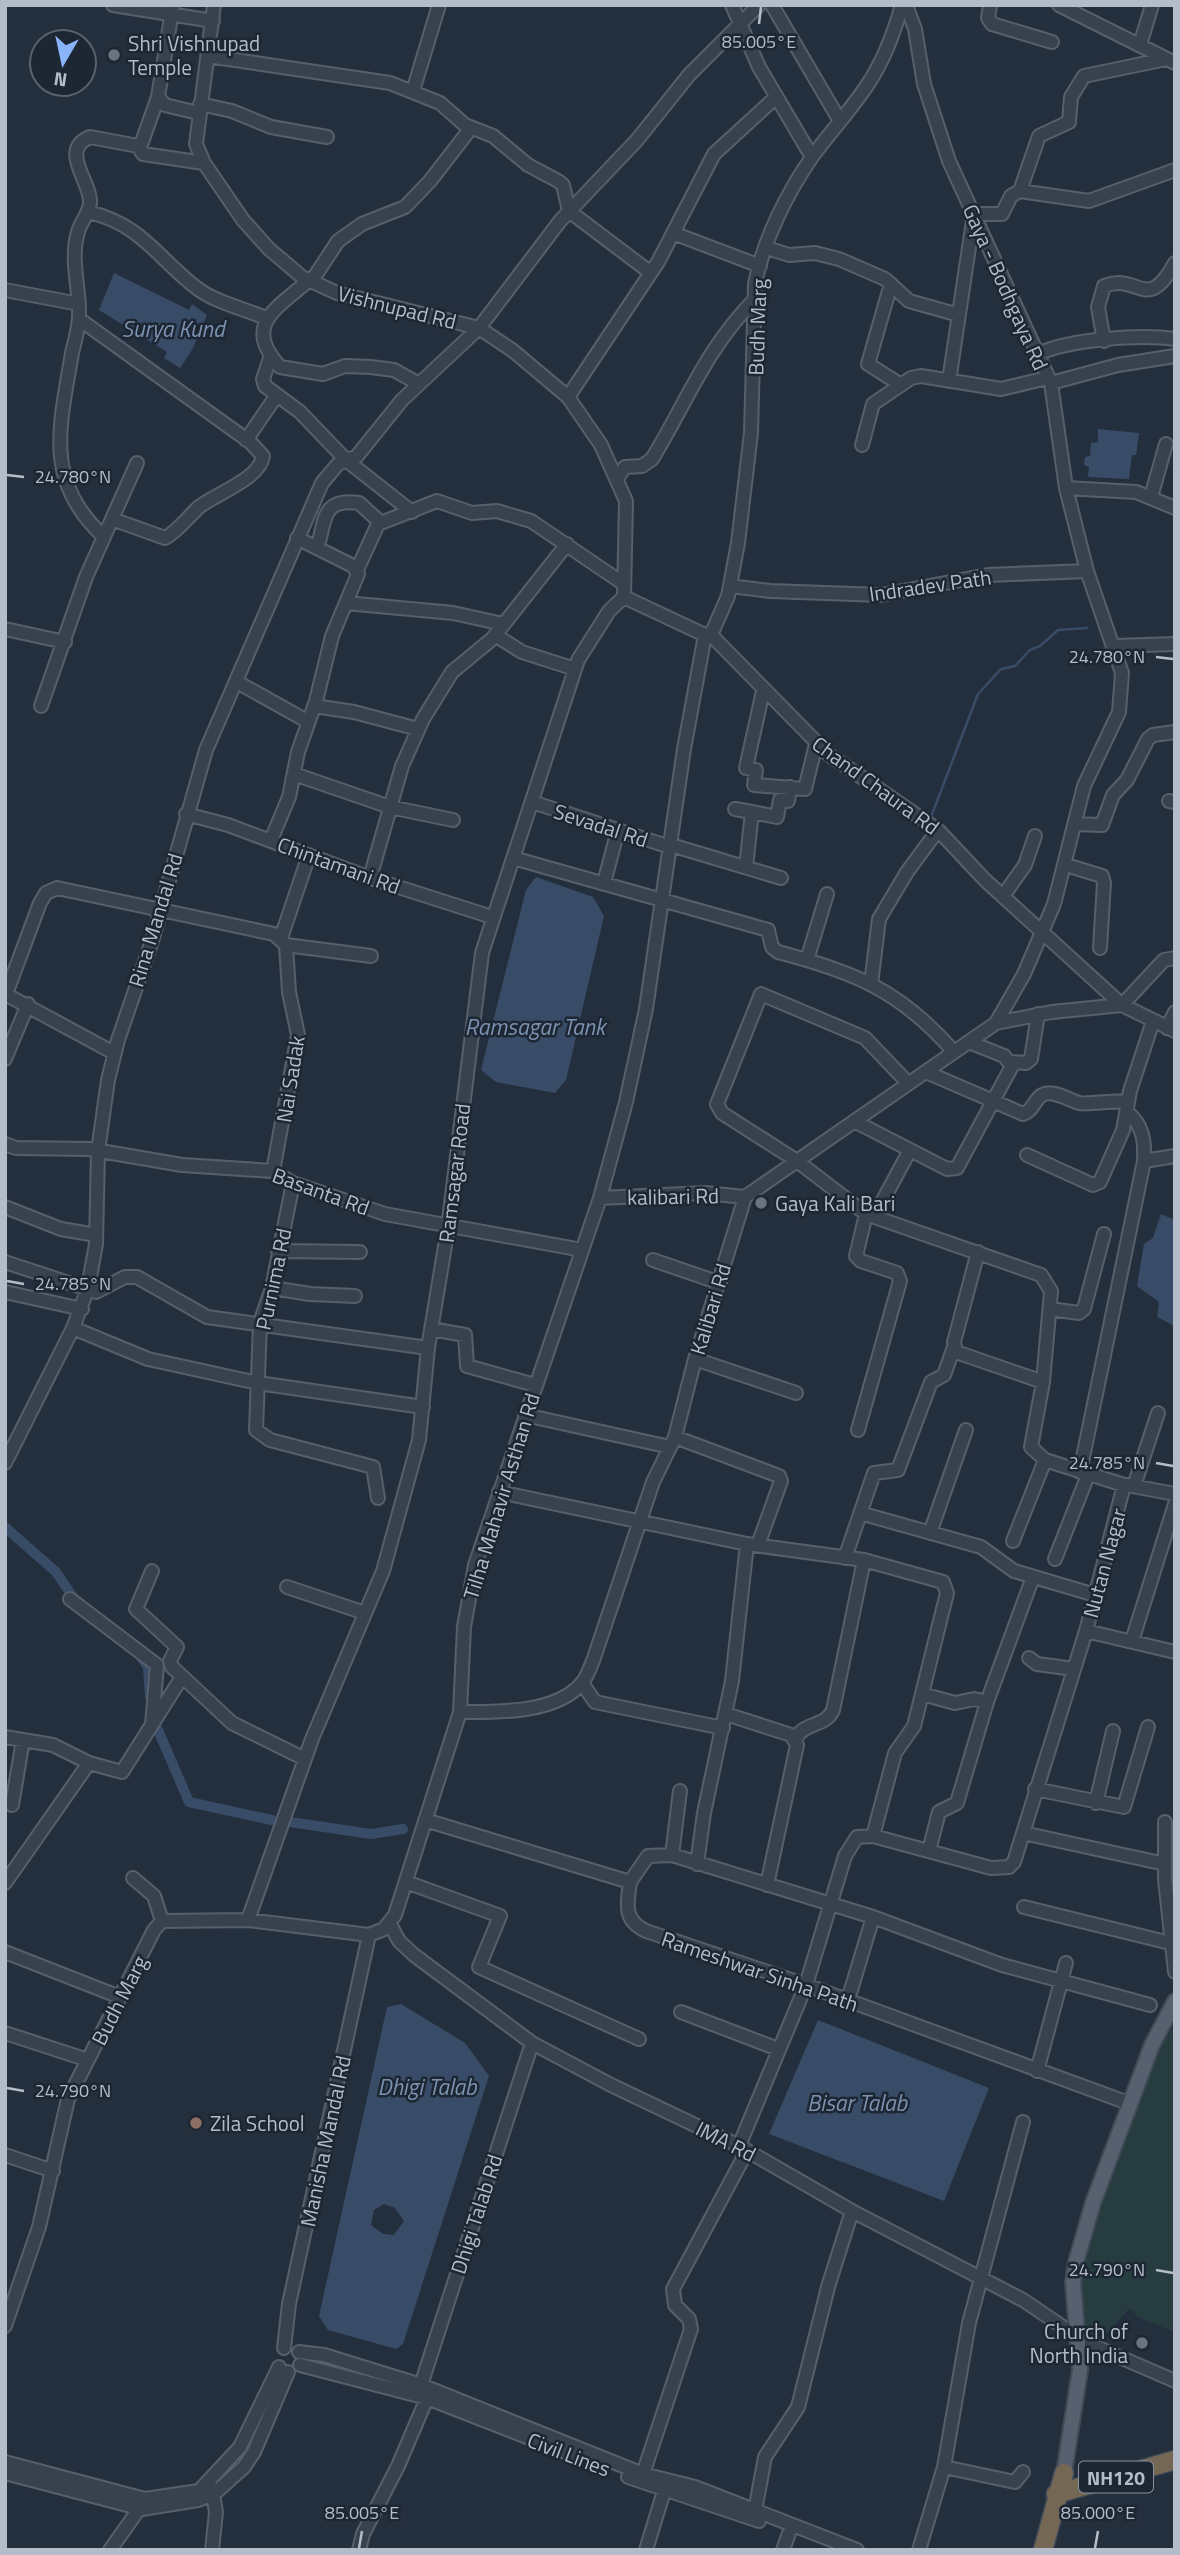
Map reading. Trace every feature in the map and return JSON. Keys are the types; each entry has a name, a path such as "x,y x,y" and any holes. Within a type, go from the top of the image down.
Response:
{"highway":[{"name":"NH120","path":"1063,2486 1175,2460"},
{"name":"NH120","path":"1043,2550 1063,2486"},
{"name":"NH120","path":"1053,2550 1063,2486"}],"main road":[{"path":"1063,2486 1076,2401 1079,2339 1073,2283 1076,2262 1093,2203 1152,2045 1175,2001"}],"street":[{"path":"113,5 173,10 212,21"},
{"name":"Vishnupad Rd","path":"214,5 196,144 204,163 251,230 278,258 309,281 368,302 479,328 512,350 568,397 594,433 618,477 628,512 624,590"},
{"path":"413,91 439,5"},
{"path":"732,5 776,97 812,157"},
{"name":"Rina Mandal Rd","path":"5,1463 73,1328 89,1289 96,1235 98,1151 114,1054 211,734 237,682 326,475 346,460 357,456 391,413 479,328 510,282 569,211 637,140 689,75 759,5"},
{"path":"772,5 839,121"},
{"name":"Budh Marg","path":"664,899 670,846 708,635 722,615 730,586 751,433 755,299 760,266 791,191 812,157 872,78 894,34 904,5"},
{"name":"Gaya - Bodhgaya Rd","path":"904,5 915,29 924,84 949,161 1049,381 1066,488 1087,570 1122,673 1121,704 1109,737 1084,786 1066,865 1043,932"},
{"path":"990,5 988,18 992,24 1052,42"},
{"path":"1059,5 1171,61"},
{"path":"1140,45 1152,5"},
{"path":"138,146 158,97 173,10"},
{"path":"208,56 379,81 413,91 447,106 471,128 493,136 528,165 563,185 569,211 650,273"},
{"path":"1020,191 1038,139 1044,133 1060,129 1069,122 1071,97 1084,76 1171,61"},
{"path":"158,97 165,104 232,111 271,127 327,137"},
{"path":"568,397 650,273 714,154 776,97"},
{"path":"419,384 394,370 371,367 345,366 323,374 289,370 280,367 261,337 268,319 309,281 338,241 362,224 405,206 430,181 471,128"},
{"path":"103,536 74,503 61,457 60,430 79,318 75,286 75,247 78,231 88,212 91,195 78,173 80,145 84,140 98,137 138,146 143,154 204,163"},
{"path":"949,381 974,214 1002,214 1011,196 1020,191 1094,201 1175,170"},
{"path":"88,212 112,218 143,236 201,291 268,319"},
{"path":"673,233 760,266"},
{"path":"767,248 789,255 825,254 875,274 891,284 909,301 959,315"},
{"path":"1104,341 1098,307 1104,286 1155,289 1162,284 1175,263"},
{"path":"891,284 868,364 901,385"},
{"path":"5,290 79,304"},
{"path":"618,477 625,467 642,466 653,459 679,415 706,358 727,328 755,299"},
{"path":"79,318 246,440 263,456 258,468 221,496 199,507 170,536 160,539 112,519"},
{"path":"1038,354 1061,345 1148,336 1175,339"},
{"path":"271,355 264,383 300,412 346,460 412,512"},
{"path":"862,445 869,409 878,399 915,376 1008,389 1118,365 1175,356"},
{"path":"246,440 277,395"},
{"path":"1151,497 1166,444"},
{"path":"40,706 103,536 136,463"},
{"path":"1066,488 1136,492 1175,508"},
{"path":"271,840 286,805 332,636 358,578 357,570 366,544 380,522 437,501 472,513 496,512 539,524 624,590 708,635"},
{"path":"317,548 323,519 332,507 339,504 359,503 380,522"},
{"path":"297,538 357,570"},
{"path":"370,878 390,807 418,729 452,672 499,630 567,544"},
{"name":"Indradev Path","path":"730,586 778,591 881,595 988,575 1087,570"},
{"name":"Ramsagar Road","path":"305,1759 391,1548 419,1440 428,1348 448,1228 482,953 575,669 586,646 624,590"},
{"path":"346,603 453,613 499,630 522,652 575,669"},
{"path":"5,629 65,642"},
{"name":"Chand Chaura Rd","path":"708,635 816,744 874,788 938,830 1043,932"},
{"path":"1115,646 1175,644"},
{"path":"237,682 307,721"},
{"path":"764,691 746,768 756,770 754,785 786,790 790,787 805,789 816,744"},
{"path":"314,706 355,712 418,729"},
{"path":"1075,824 1102,825 1113,795 1127,780 1148,739 1153,735 1175,732"},
{"path":"294,774 390,807 453,820"},
{"path":"735,808 783,818 780,800 788,801 790,787"},
{"name":"Sevadal Rd","path":"532,802 781,878"},
{"path":"746,867 752,812"},
{"name":"Chintamani Rd","path":"186,814 271,840 370,878 492,917"},
{"path":"604,883 618,830"},
{"path":"871,984 879,919 907,872 938,830"},
{"path":"1003,896 1026,865 1035,836"},
{"name":"Nai Sadak","path":"273,1171 299,1035 289,992 284,942 309,855"},
{"path":"513,858 764,928 770,934 775,949 871,984 920,1015 954,1052"},
{"path":"1066,865 1102,876 1104,883 1100,948"},
{"path":"114,1054 28,1004 5,994 40,903 52,889 160,909 284,942 371,956"},
{"path":"807,960 827,894"},
{"name":"Tilha Mahavir Asthan Rd","path":"390,1924 460,1712 467,1597 499,1492 600,1198 632,1077 664,899"},
{"path":"1043,932 1122,1004 1171,1029 1175,1012"},
{"name":"Kalibari Rd","path":"582,1683 594,1658 653,1482 672,1442 745,1197 996,1023 1011,1000 1043,932"},
{"path":"996,1023 1038,1014 1122,1004 1164,960 1175,958"},
{"path":"908,1083 865,1038 761,994 717,1104 722,1113 797,1161 870,1215 1041,1275 1051,1291 1050,1309 1043,1382 1031,1447 1034,1453 1045,1460 1013,1541"},
{"path":"5,1059 28,1004"},
{"path":"969,1042 1012,1062 1026,1063 1031,1059 1038,1014"},
{"path":"1027,1155 1097,1185 1123,1130 1153,1021"},
{"path":"854,1121 947,1169 957,1168 1010,1072 1012,1062"},
{"path":"926,1072 1024,1114 1029,1112 1040,1096 1048,1093 1079,1103 1110,1100 1128,1107 1143,1136 1144,1161 1084,1473 1055,1559"},
{"name":"Basanta Rd","path":"11,1146 98,1151 182,1165 273,1171 293,1183 356,1207 448,1228 582,1250"},
{"path":"858,1430 900,1281 897,1273 861,1261 856,1256 870,1215 910,1150"},
{"path":"1144,1161 1175,1156"},
{"name":"Purnima Rd","path":"293,1183 272,1288 260,1323 259,1434 373,1467 377,1477 378,1498"},
{"name":"kalibari Rd","path":"600,1198 705,1193 745,1197"},
{"path":"5,1207 61,1229 96,1235"},
{"path":"1050,1309 1079,1313 1084,1309 1104,1234"},
{"path":"278,1251 360,1252"},
{"path":"845,1558 874,1473 898,1470 931,1382 944,1376 954,1348 978,1252"},
{"path":"653,1260 720,1283"},
{"path":"5,1262 99,1292 125,1277 137,1277 162,1288 201,1315 428,1348"},
{"path":"272,1288 310,1294 355,1296"},
{"path":"5,1292 82,1309"},
{"path":"73,1328 131,1354 258,1383 423,1407"},
{"path":"431,1329 465,1335 467,1366 535,1385"},
{"path":"954,1348 961,1355 1043,1382"},
{"path":"695,1359 796,1393"},
{"path":"1158,1413 1129,1485 1175,1494"},
{"path":"525,1416 672,1442 779,1476 781,1481 752,1544 732,1681 704,1813 697,1864"},
{"path":"930,1533 966,1430"},
{"name":"Nutan Nagar","path":"873,1836 991,1867 1009,1867 1018,1854 1035,1789 1129,1485 1045,1460"},
{"path":"499,1492 752,1544 864,1560 936,1578 947,1586 914,1726 895,1753 873,1836 857,1837 850,1845 806,1985 778,2049 743,2148 673,2289 675,2305 689,2319 691,2329 643,2474"},
{"path":"1132,1641 1175,1504"},
{"path":"860,1513 981,1547 1002,1565 1032,1577 1095,1595"},
{"path":"766,1885 796,1753 796,1738 804,1727 827,1719 833,1710 864,1560"},
{"path":"152,1571 136,1611 177,1647 170,1663 232,1723 305,1759 248,1920"},
{"path":"929,1851 939,1812 957,1803 987,1702 1032,1577"},
{"path":"287,1587 365,1613"},
{"path":"70,1598 157,1665 152,1725"},
{"path":"1086,1631 1175,1652"},
{"path":"1029,1658 1037,1664 1074,1669"},
{"path":"5,1737 53,1745 89,1763 122,1772 182,1677"},
{"path":"460,1712 494,1712 554,1702 582,1683 595,1702 723,1728"},
{"path":"922,1694 955,1703 974,1699 987,1702"},
{"path":"726,1714 796,1738"},
{"path":"1035,1789 1124,1807 1148,1727"},
{"path":"1096,1803 1113,1731"},
{"path":"12,1805 23,1740"},
{"path":"5,1884 89,1763"},
{"path":"673,1855 680,1791"},
{"path":"425,1820 630,1882 648,1856 673,1855 873,1917 1002,1965 1150,2005"},
{"path":"1165,1822 1170,1943 1175,1972"},
{"path":"1023,1833 1165,1864"},
{"path":"133,1878 154,1896 162,1921 248,1920 369,1935 390,1924"},
{"path":"405,1882 500,1916 479,1967 639,2039"},
{"name":"Rameshwar Sinha Path","path":"630,1882 626,1909 629,1920 636,1926 848,2000 1131,2104"},
{"path":"1024,1907 1170,1943"},
{"path":"848,2000 873,1917"},
{"name":"Budh Marg","path":"5,2326 8,2307 39,2227 68,2099 154,1930 162,1921"},
{"name":"IMA Rd","path":"390,1924 399,1941 414,1955 532,2043 611,2085 743,2148 852,2211 1023,2300 1079,2339 1175,2381"},
{"name":"Manisha Mandal Rd","path":"211,2488 240,2447 263,2395 284,2370 277,2357 284,2348 289,2304 369,1935"},
{"path":"5,1952 120,1997"},
{"path":"1037,2071 1066,1963"},
{"path":"681,2012 778,2049"},
{"path":"5,2033 88,2060"},
{"name":"Dhigi Talab Rd","path":"421,2385 532,2043"},
{"path":"919,2550 944,2467 969,2323 1023,2122"},
{"path":"5,2155 53,2171"},
{"path":"755,2511 765,2457 798,2407 828,2287 852,2211"},
{"path":"284,2348 292,2348 299,2359"},
{"path":"284,2370 299,2359 324,2355 421,2385 643,2474 695,2487 857,2550"},
{"name":"Civil Lines","path":"299,2359 427,2398 664,2491 835,2550"},
{"path":"359,2550 362,2534 398,2466 427,2398"},
{"path":"5,2462 144,2504"},
{"path":"944,2467 1015,2482 1023,2472"},
{"path":"5,2473 144,2504 198,2500 211,2488"},
{"path":"211,2488 216,2512 212,2550"},
{"path":"646,2550 664,2491"},
{"path":"110,2550 144,2504"},
{"path":"783,2550 789,2533"}],"green space":[{"path":"1175,2025 1175,2332 1139,2318 1130,2308 1102,2339 1079,2339 1078,2270 1157,2051"}],"water":[{"name":"Surya Kund","path":"114,273 189,310 192,304 207,315 192,350 180,368 164,358 167,352 99,310"},
{"path":"1098,429 1139,433 1136,455 1132,455 1129,479 1088,477 1089,467 1084,465 1085,457 1090,456 1091,443 1098,442"},
{"name":"Ramsagar Tank","path":"536,877 593,897 604,916 566,1080 555,1093 496,1082 481,1070 526,890"},
{"path":"1161,1214 1175,1220 1175,1326 1157,1317 1159,1302 1137,1286 1144,1244 1153,1238"},
{"name":"Dhigi Talab","path":"401,2004 465,2043 489,2076 403,2344 396,2349 328,2330 319,2316 387,2007","holes":["384,2204 395,2208 404,2221 394,2235 383,2234 371,2225 374,2210"]},
{"name":"Bisar Talab","path":"818,2020 989,2088 944,2201 769,2134"}],"waterway":[{"path":"931,817 978,694 1001,669 1015,666 1030,650 1040,646 1058,630 1087,628"},
{"path":"5,1527 56,1572 77,1603"},
{"path":"138,1653 148,1667 150,1697"},
{"path":"152,1716 189,1802 272,1820"},
{"path":"290,1822 371,1834 403,1829"}],"place":[{"name":"Shri Vishnupad Temple","path":"114,55"},
{"name":"Gaya Kali Bari","path":"761,1203"},
{"name":"Zila School","path":"196,2123"},
{"name":"Church of North India","path":"1142,2343"}]}
